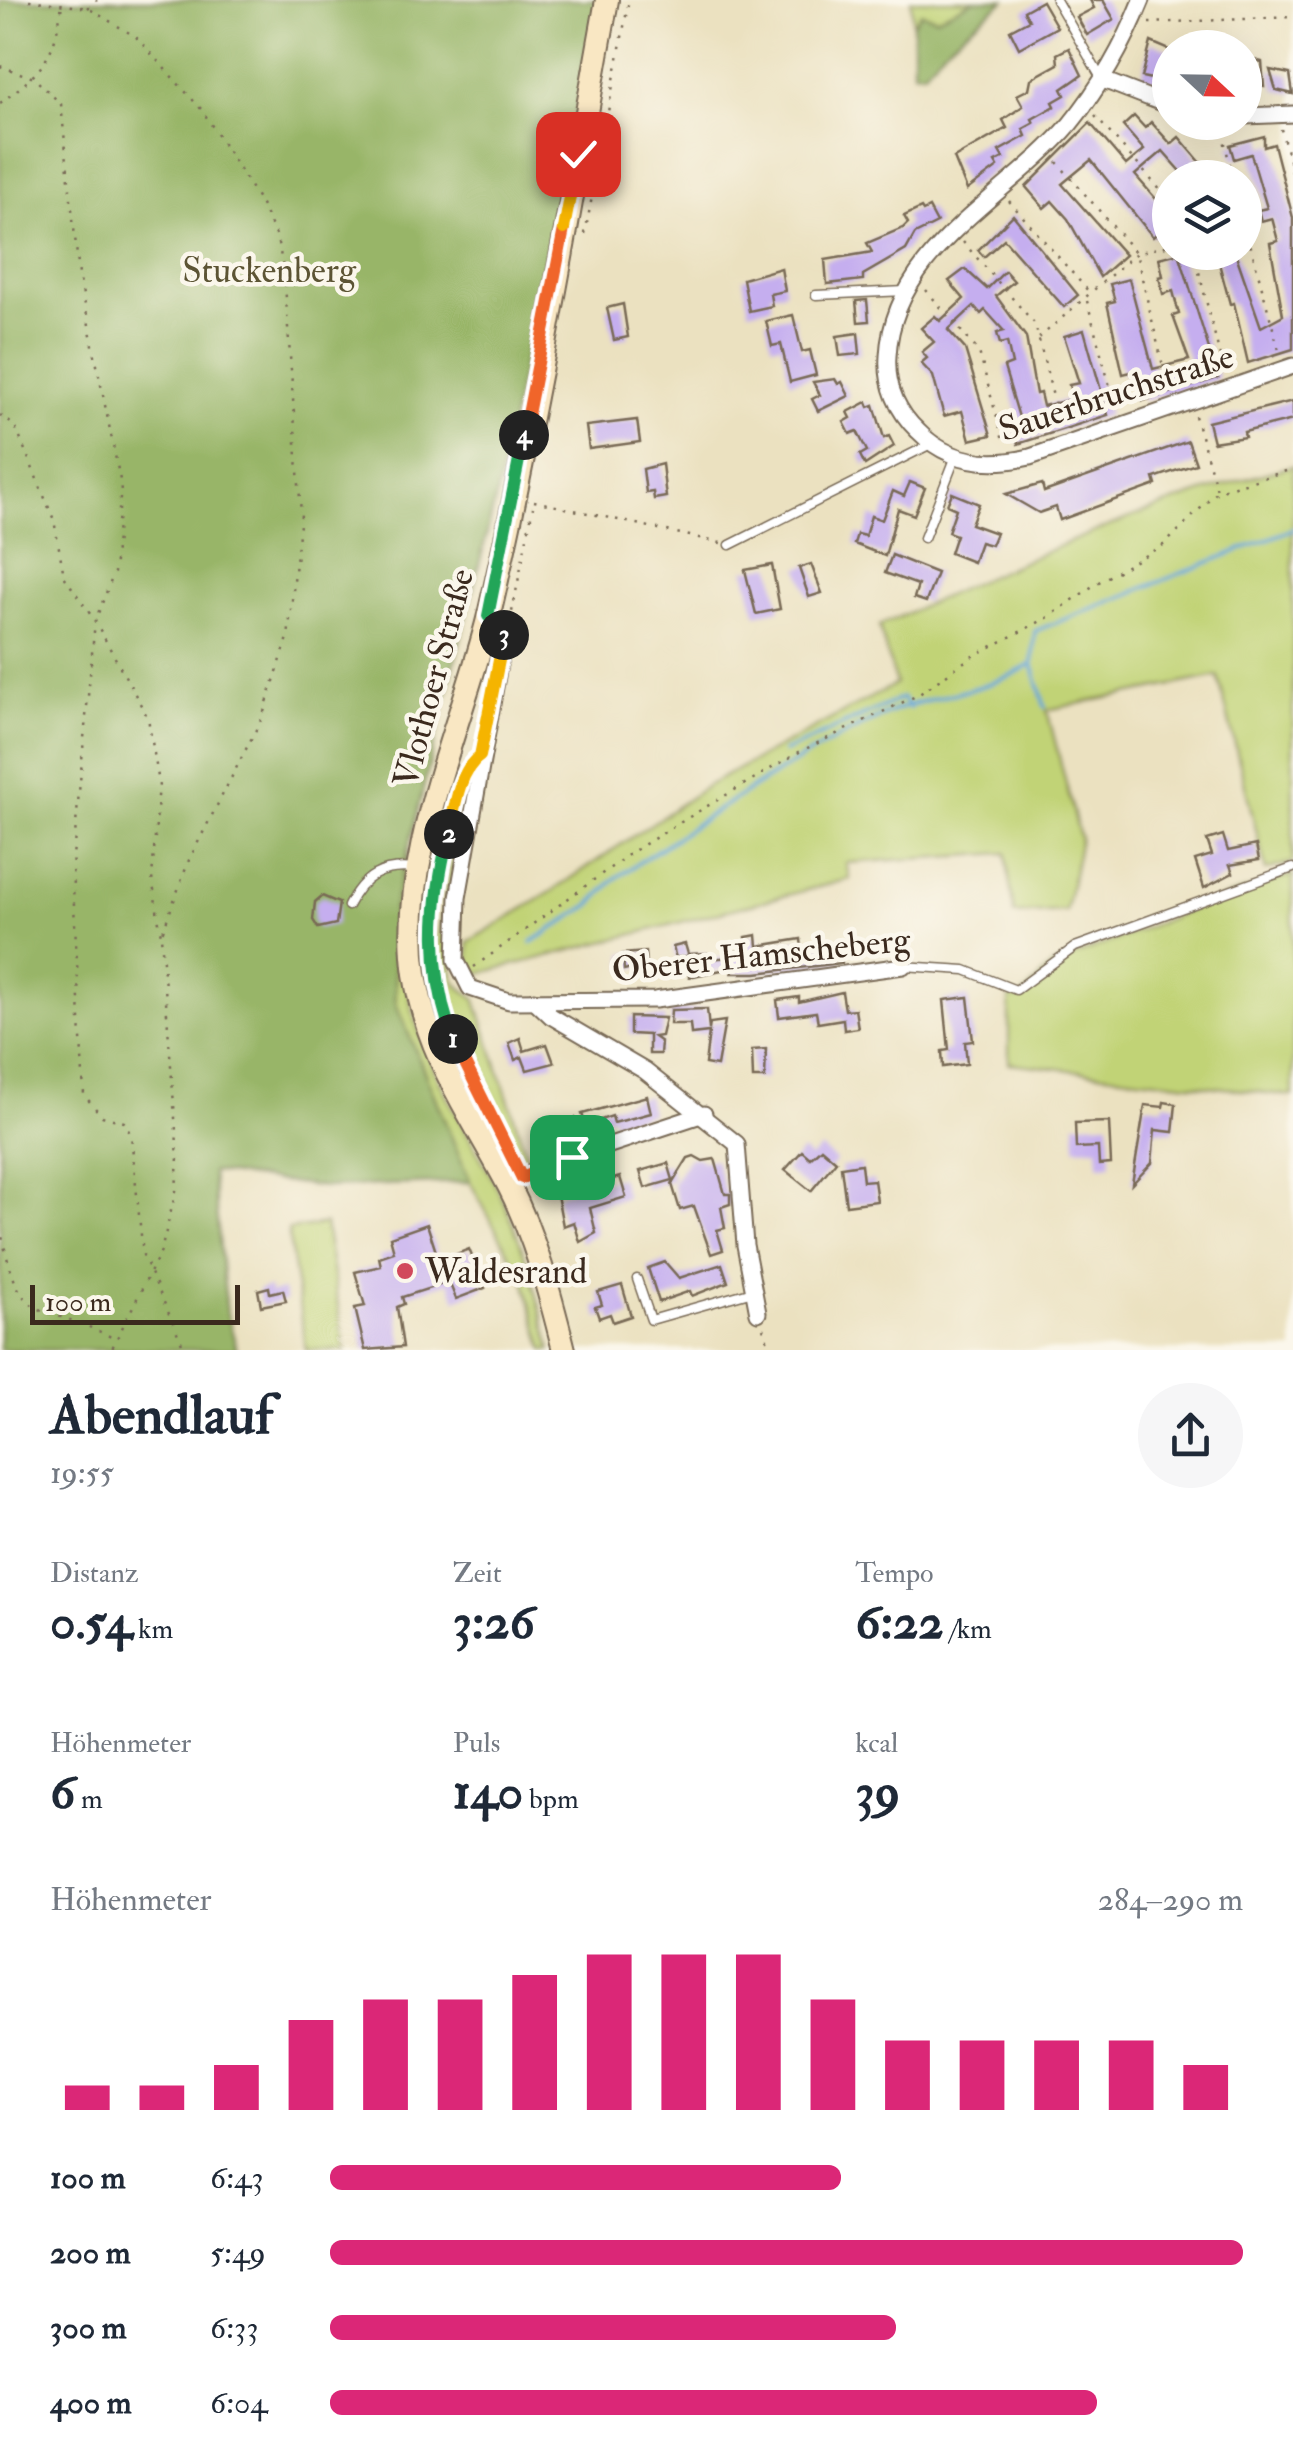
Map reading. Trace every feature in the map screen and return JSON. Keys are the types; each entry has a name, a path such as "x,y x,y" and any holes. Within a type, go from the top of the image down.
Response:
{"main road":[{"name":"Vlothoer Straße","path":"564,1350 515,1180 435,1055 423,1018 412,945 419,870 488,616 607,0"}],"street":[{"name":"Sauerbruchstraße","path":"1142,0 1103,80 1085,104 1046,150 954,232 911,284 889,336 887,368 899,408 931,444 974,462 1009,462 1288,367"},
{"path":"1103,80 1152,99"},
{"path":"460,976 455,939 458,898 504,636 488,616"},
{"name":"Oberer Hamscheberg","path":"460,976 470,988 486,997 655,1000 903,966"},
{"path":"534,1000 552,1016 614,1051 729,1133 742,1160 752,1291 758,1313"},
{"path":"515,1180 704,1114"}],"lane":[{"path":"1056,0 1103,80"},
{"path":"816,295 911,284"},
{"path":"730,545 931,444"},
{"name":"Sauerbruchstraße","path":"924,538 956,456"},
{"name":"Oberer Hamscheberg","path":"903,966 965,970 1016,990 1075,946 1293,868"},
{"path":"348,906 367,878 380,871 419,870"},
{"path":"637,1278 652,1320 752,1291"}],"path":[{"path":"29,0 88,8 136,37 202,110 258,199 276,236 284,270 301,514 288,638 262,718 189,860 162,936"},
{"path":"88,8 96,0"},
{"path":"0,103 34,78 56,45 62,2"},
{"path":"1133,22 1293,17"},
{"path":"0,66 34,78 61,104 78,275 121,485 114,573 95,622 72,868 79,1054 90,1105 102,1116 124,1122 131,1134 144,1254 185,1350"},
{"path":"1085,104 1152,180"},
{"path":"1285,115 1293,176"},
{"path":"1046,150 1136,253 1174,407"},
{"path":"1000,190 1091,294"},
{"path":"954,232 1035,324 1065,445"},
{"path":"1038,339 1136,253 1152,249"},
{"path":"1198,270 1228,388"},
{"path":"1258,270 1288,367"},
{"path":"911,284 980,352 1009,462"},
{"path":"1086,298 1120,425"},
{"path":"1190,401 1218,491"},
{"path":"0,415 15,426 54,520 64,576 95,622 148,718 158,783 152,878 162,936 178,1156 169,1225 152,1272 111,1350"},
{"path":"460,976 632,852 801,751 918,696 971,656 1049,617 1097,582 1165,544 1199,515 1218,491 1293,469"},
{"path":"534,501 730,545"},
{"path":"433,950 436,894 458,796 472,761 480,756"},
{"path":"496,1121 515,1180"},
{"path":"0,1228 14,1284 29,1306 114,1338"},
{"path":"758,1313 771,1350"}],"green space":[{"name":"Stuckenberg","path":"0,0 599,0 496,497 393,910 396,1004 470,1182 326,1187 212,1172 227,1313 237,1350 0,1350"},
{"path":"911,0 974,0 937,19 921,13 913,24"},
{"path":"974,0 1005,0 947,46 924,72 913,71 913,24 921,13 937,18"},
{"path":"1293,466 1293,862 1266,870 1218,676 1047,710 1080,838 1066,911 1014,914 1006,853 846,863 850,879 470,976 468,942 551,892 707,786 896,684 879,626 1134,516"},
{"path":"473,776 451,916 451,968 458,986 475,998 527,1156 521,1160 454,1037 437,940 462,796"},
{"path":"408,853 404,953 413,1012 439,1079 513,1224 551,1350 544,1350 524,1281 470,1182 396,1004 393,910"},
{"path":"1293,874 1293,1096 1009,1063 1009,998 1020,998 1052,965 1213,901"},
{"path":"325,1224 345,1350 306,1350 288,1230"}],"building":[{"path":"1090,0 1103,0 1114,19 1087,35 1077,17 1094,8"},
{"path":"1042,1 1057,27 1019,48 1010,30 1029,20 1024,11"},
{"path":"1151,42 1152,79 1142,77"},
{"path":"1069,48 1082,75 1062,89 1065,95 1053,102 1055,106 1032,119 1034,123 1023,129 1026,136 999,151 1003,158 995,162 998,167 967,190 954,158 1007,128 1003,120 1023,106 1017,95 1029,89 1031,79 1058,64 1057,54"},
{"path":"1270,70 1290,74 1293,94 1276,90"},
{"path":"1134,116 1145,128 1151,122 1152,140 1167,140 1171,144 1182,140 1199,160 1171,160 1163,151 1135,175 1152,194 1152,236 1091,160 1062,184 1125,255 1100,277 1068,219 1052,201 1044,208 1026,187 1090,123 1126,165 1144,150 1123,126"},
{"path":"1262,137 1264,147 1274,144 1293,218 1293,349 1248,363 1234,303 1230,304 1221,270 1241,270 1261,327 1283,315 1270,243 1278,241 1272,218 1262,221 1262,209 1267,208 1262,191 1262,160 1253,160 1251,154 1234,159 1230,145 1262,140"},
{"path":"929,208 937,223 915,234 906,250 863,275 863,280 827,284 825,260 872,252 867,243 903,228 908,223 904,216"},
{"path":"1013,215 1078,295 1064,307 1004,239 984,257 978,250"},
{"path":"781,268 785,291 770,294 772,306 749,311 743,279"},
{"path":"965,269 987,289 1005,271 1014,281 996,296 1026,337 1036,394 1040,393 1043,406 1073,399 1069,385 1079,383 1064,336 1084,330 1108,415 1018,444 1014,426 1021,424 1004,367 1012,364 1007,342 1000,344 997,333 1004,331 985,310 981,314 974,306 948,330 965,349 991,435 970,440 962,411 944,416 933,376 921,363 927,358 922,352 934,342 921,328 935,316 940,321 964,299 949,281"},
{"path":"1162,270 1184,270 1218,378 1143,401 1135,371 1123,374 1107,303 1115,301 1110,284 1129,279 1153,369 1189,360 1173,316 1179,314 1173,291 1163,294 1159,277 1163,276"},
{"path":"867,300 869,321 858,322 856,301"},
{"path":"623,304 628,337 614,340 607,308"},
{"path":"793,315 802,352 810,350 816,375 790,382 781,344 772,346 766,321"},
{"path":"858,333 860,354 840,356 837,336"},
{"path":"835,379 838,384 842,382 849,396 818,411 812,399 820,395 813,382"},
{"path":"1293,401 1293,420 1244,432 1245,437 1213,442 1208,422"},
{"path":"867,402 869,407 874,405 884,438 889,436 894,446 865,465 860,455 867,451 857,431 850,434 844,422 851,418 848,412"},
{"path":"637,420 640,442 589,449 586,426"},
{"path":"1188,441 1196,464 1154,478 1156,485 1060,520 1056,507 1039,513 1006,494 1042,484 1044,492"},
{"path":"662,464 666,497 654,499 653,492 646,493 643,469"},
{"path":"910,482 925,488 914,515 898,509 885,556 854,544 857,534 865,536 871,516 882,520 893,491 904,496"},
{"path":"952,493 979,504 971,524 996,533 991,545 980,542 973,562 950,553 956,535 948,532 956,509 947,505"},
{"path":"892,555 937,573 926,602 914,598 918,585 885,573"},
{"path":"811,564 822,593 809,597 799,568"},
{"path":"772,565 780,609 756,614 745,570"},
{"path":"1223,835 1228,851 1256,845 1259,860 1230,865 1233,873 1204,888 1195,860 1212,855 1207,840"},
{"path":"322,896 339,903 336,924 318,928 313,920 315,902"},
{"path":"757,935 758,946 801,939 802,949 840,945 842,963 756,973 732,973 731,968 689,977 687,956 676,958 673,947 685,944 688,954 707,953 707,959 733,957 732,952 747,951 746,937"},
{"path":"645,952 646,965 624,970 623,954"},
{"path":"842,992 845,1010 855,1009 858,1028 844,1030 843,1019 818,1023 816,1012 779,1017 777,1000 799,997 799,1002"},
{"path":"968,997 973,1041 965,1042 967,1064 943,1067 942,1051 949,1050 944,1000"},
{"path":"707,1009 709,1030 710,1023 725,1021 717,1066 705,1064 709,1032 691,1034 690,1024 670,1024 671,1010"},
{"path":"630,1017 665,1018 661,1036 654,1037 661,1042 660,1054 649,1054 649,1035 630,1034"},
{"path":"520,1038 524,1051 547,1044 554,1063 527,1070 522,1057 515,1060 509,1043"},
{"path":"766,1049 765,1078 753,1078 752,1050"},
{"path":"647,1096 651,1113 614,1123 612,1116 586,1125 582,1114"},
{"path":"1164,1102 1176,1104 1173,1132 1155,1130 1152,1163 1132,1184 1145,1105 1163,1107"},
{"path":"575,1118 580,1135 543,1148 538,1131"},
{"path":"1109,1122 1111,1164 1099,1165 1098,1147 1076,1148 1075,1123"},
{"path":"821,1148 836,1161 811,1191 785,1170 802,1151 810,1158"},
{"path":"694,1156 703,1161 715,1159 725,1194 730,1194 730,1204 721,1207 725,1228 717,1230 723,1250 711,1254 694,1206 680,1210 672,1184 688,1158"},
{"path":"668,1163 673,1180 645,1188 640,1171"},
{"path":"861,1164 863,1181 874,1180 877,1201 846,1205 841,1167"},
{"path":"620,1177 626,1197 590,1208 596,1233 580,1242 574,1222 563,1226 557,1195"},
{"path":"427,1224 439,1261 469,1249 485,1288 456,1299 449,1282 402,1297 404,1304 397,1307 403,1347 365,1350 355,1308 365,1306 355,1272 381,1266 379,1257 394,1252 390,1237"},
{"path":"665,1262 679,1278 722,1264 728,1282 692,1296 690,1291 659,1302 648,1268"},
{"path":"622,1285 631,1316 613,1322 610,1314 599,1318 595,1307 602,1305 598,1292"},
{"path":"269,1287 270,1293 283,1290 286,1301 261,1306 258,1290"}],"waterway":[{"path":"532,942 590,905 616,878 745,793 845,734 899,709 1012,674 1032,664 1035,631 1293,529"},
{"path":"1032,664 1045,707"},
{"path":"784,752 902,698 910,708"}],"place":[{"name":"Waldesrand","path":"405,1271"}],"route":[{"path":"572,1157 522,1178 512,1150 456,1048 439,997 433,939 442,863 458,796 472,761 480,756 504,636 488,616 578,154"}]}
